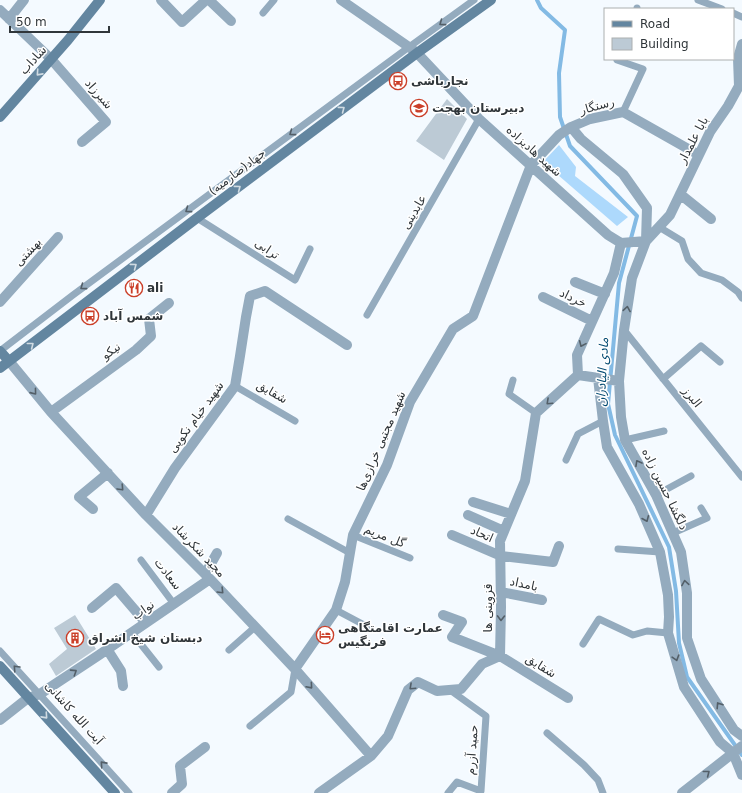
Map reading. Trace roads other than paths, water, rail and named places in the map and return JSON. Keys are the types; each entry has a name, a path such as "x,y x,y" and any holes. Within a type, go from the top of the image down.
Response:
{"main road":[{"name":"شاداب","path":"0,117 68,40 100,0"},
{"name":"جهاد(صارمیه)","path":"0,368 197,218 413,50 491,0"},
{"path":"0,351 9,361"},
{"name":"آیت الله کاشانی","path":"0,666 111,792"}],"street":[{"path":"9,19 24,0"},
{"path":"161,0 182,22 206,0"},
{"path":"209,0 231,21"},
{"name":"شهید هادیزاده","path":"342,0 413,50 479,120 608,235 621,243"},
{"path":"0,10 51,59"},
{"name":"بابا علمدار","path":"646,241 670,215 710,132 741,87 738,58 742,44"},
{"name":"شیرزاد","path":"51,59 106,122 82,142"},
{"name":"رستگار","path":"531,165 559,135 571,127 590,118 624,112 699,155"},
{"path":"571,127 581,140 623,174 647,208 646,241 621,243 614,273 577,355 578,375"},
{"name":"شهید مجتبی خرازی‌ها","path":"295,669 336,610 345,582 353,535 387,465 410,402 453,329 473,316 531,165"},
{"path":"680,194 711,219"},
{"name":"بهشتی","path":"0,302 58,238"},
{"name":"دلگشا حسین زاده","path":"646,241 632,278 624,330 619,381 625,440 656,495 680,552 687,593 687,638 701,679 734,730 742,736"},
{"path":"575,282 605,294"},
{"name":"شهید خیام نکویی","path":"146,514 175,468 235,386 250,296 265,291 347,344"},
{"name":"خرداد","path":"543,297 592,321"},
{"name":"نیکو","path":"51,412 136,350 151,336 148,319 169,303"},
{"name":"مجید شکرشاد","path":"9,361 51,412 146,514 255,626 295,669 371,756"},
{"path":"578,375 619,381"},
{"path":"536,413 578,375"},
{"path":"598,378 607,447 639,504 660,552 668,595 668,633 684,687 720,742 733,753 742,775"},
{"name":"قزوینی ها","path":"500,656 500,541 525,481 536,413"},
{"path":"93,509 79,497 108,473"},
{"path":"473,502 511,514"},
{"path":"468,515 504,531"},
{"name":"اتحاد","path":"452,535 500,556"},
{"path":"500,556 553,562 559,546"},
{"path":"207,577 217,553"},
{"name":"نواب","path":"0,720 28,698 40,694 174,604 207,577"},
{"path":"92,608 116,588 146,623"},
{"name":"بامداد","path":"501,592 542,600"},
{"name":"شقایق","path":"443,615 462,622 452,637 500,656 568,698"},
{"path":"107,649 121,671 123,686"},
{"path":"319,793 371,756 388,736 408,690 418,682 438,692 461,688 482,664 500,656"},
{"path":"682,793 742,746"},
{"path":"172,793 182,784 180,766 205,747"}],"lane":[{"path":"263,14 274,0"},
{"name":"جهاد(صارمیه)","path":"0,351 79,290 413,50 474,0"},
{"path":"698,0 719,8"},
{"path":"617,60 643,69 624,112"},
{"name":"عابدینی","path":"367,315 479,120"},
{"name":"ترابی","path":"197,218 295,280 310,249"},
{"path":"659,227 682,241 688,259 702,273 722,280 738,292 742,298"},
{"name":"البرز","path":"624,330 742,477"},
{"path":"663,379 701,346 720,362"},
{"path":"514,380 509,394 536,413"},
{"name":"شقایق","path":"235,386 295,421"},
{"path":"566,460 578,434 603,421"},
{"path":"625,440 664,431"},
{"path":"656,495 690,476"},
{"path":"673,533 707,518 701,508"},
{"path":"288,519 350,553"},
{"name":"گل مریم","path":"353,535 410,558"},
{"path":"618,549 660,552"},
{"name":"سعادت","path":"141,560 174,604"},
{"path":"336,610 368,628"},
{"path":"583,644 599,619 633,635 647,631 668,633"},
{"path":"229,650 255,626"},
{"path":"132,632 158,667"},
{"name":"آیت الله کاشانی","path":"0,651 129,793"},
{"path":"250,726 291,692 295,669"},
{"name":"حمید آزرم","path":"448,793 457,782 481,791 486,716 450,690"},
{"path":"548,732 584,764 598,780 603,793"}],"waterway":[{"name":"مادی الیادران","path":"537,0 541,8 565,30 559,73 560,117 570,146 637,216 619,283 608,404 615,435 669,547 676,591 679,643 687,677 742,755"}],"place":[{"name":"نجارباشی","path":"398,81"},
{"name":"دبیرستان بهجت","path":"419,108"},
{"name":"ali","path":"134,288"},
{"name":"شمس آباد","path":"90,316"},
{"name":"عمارت اقامتگاهی فرنگیس","path":"325,635"},
{"name":"دبستان شیخ اشراق","path":"75,638"}]}
